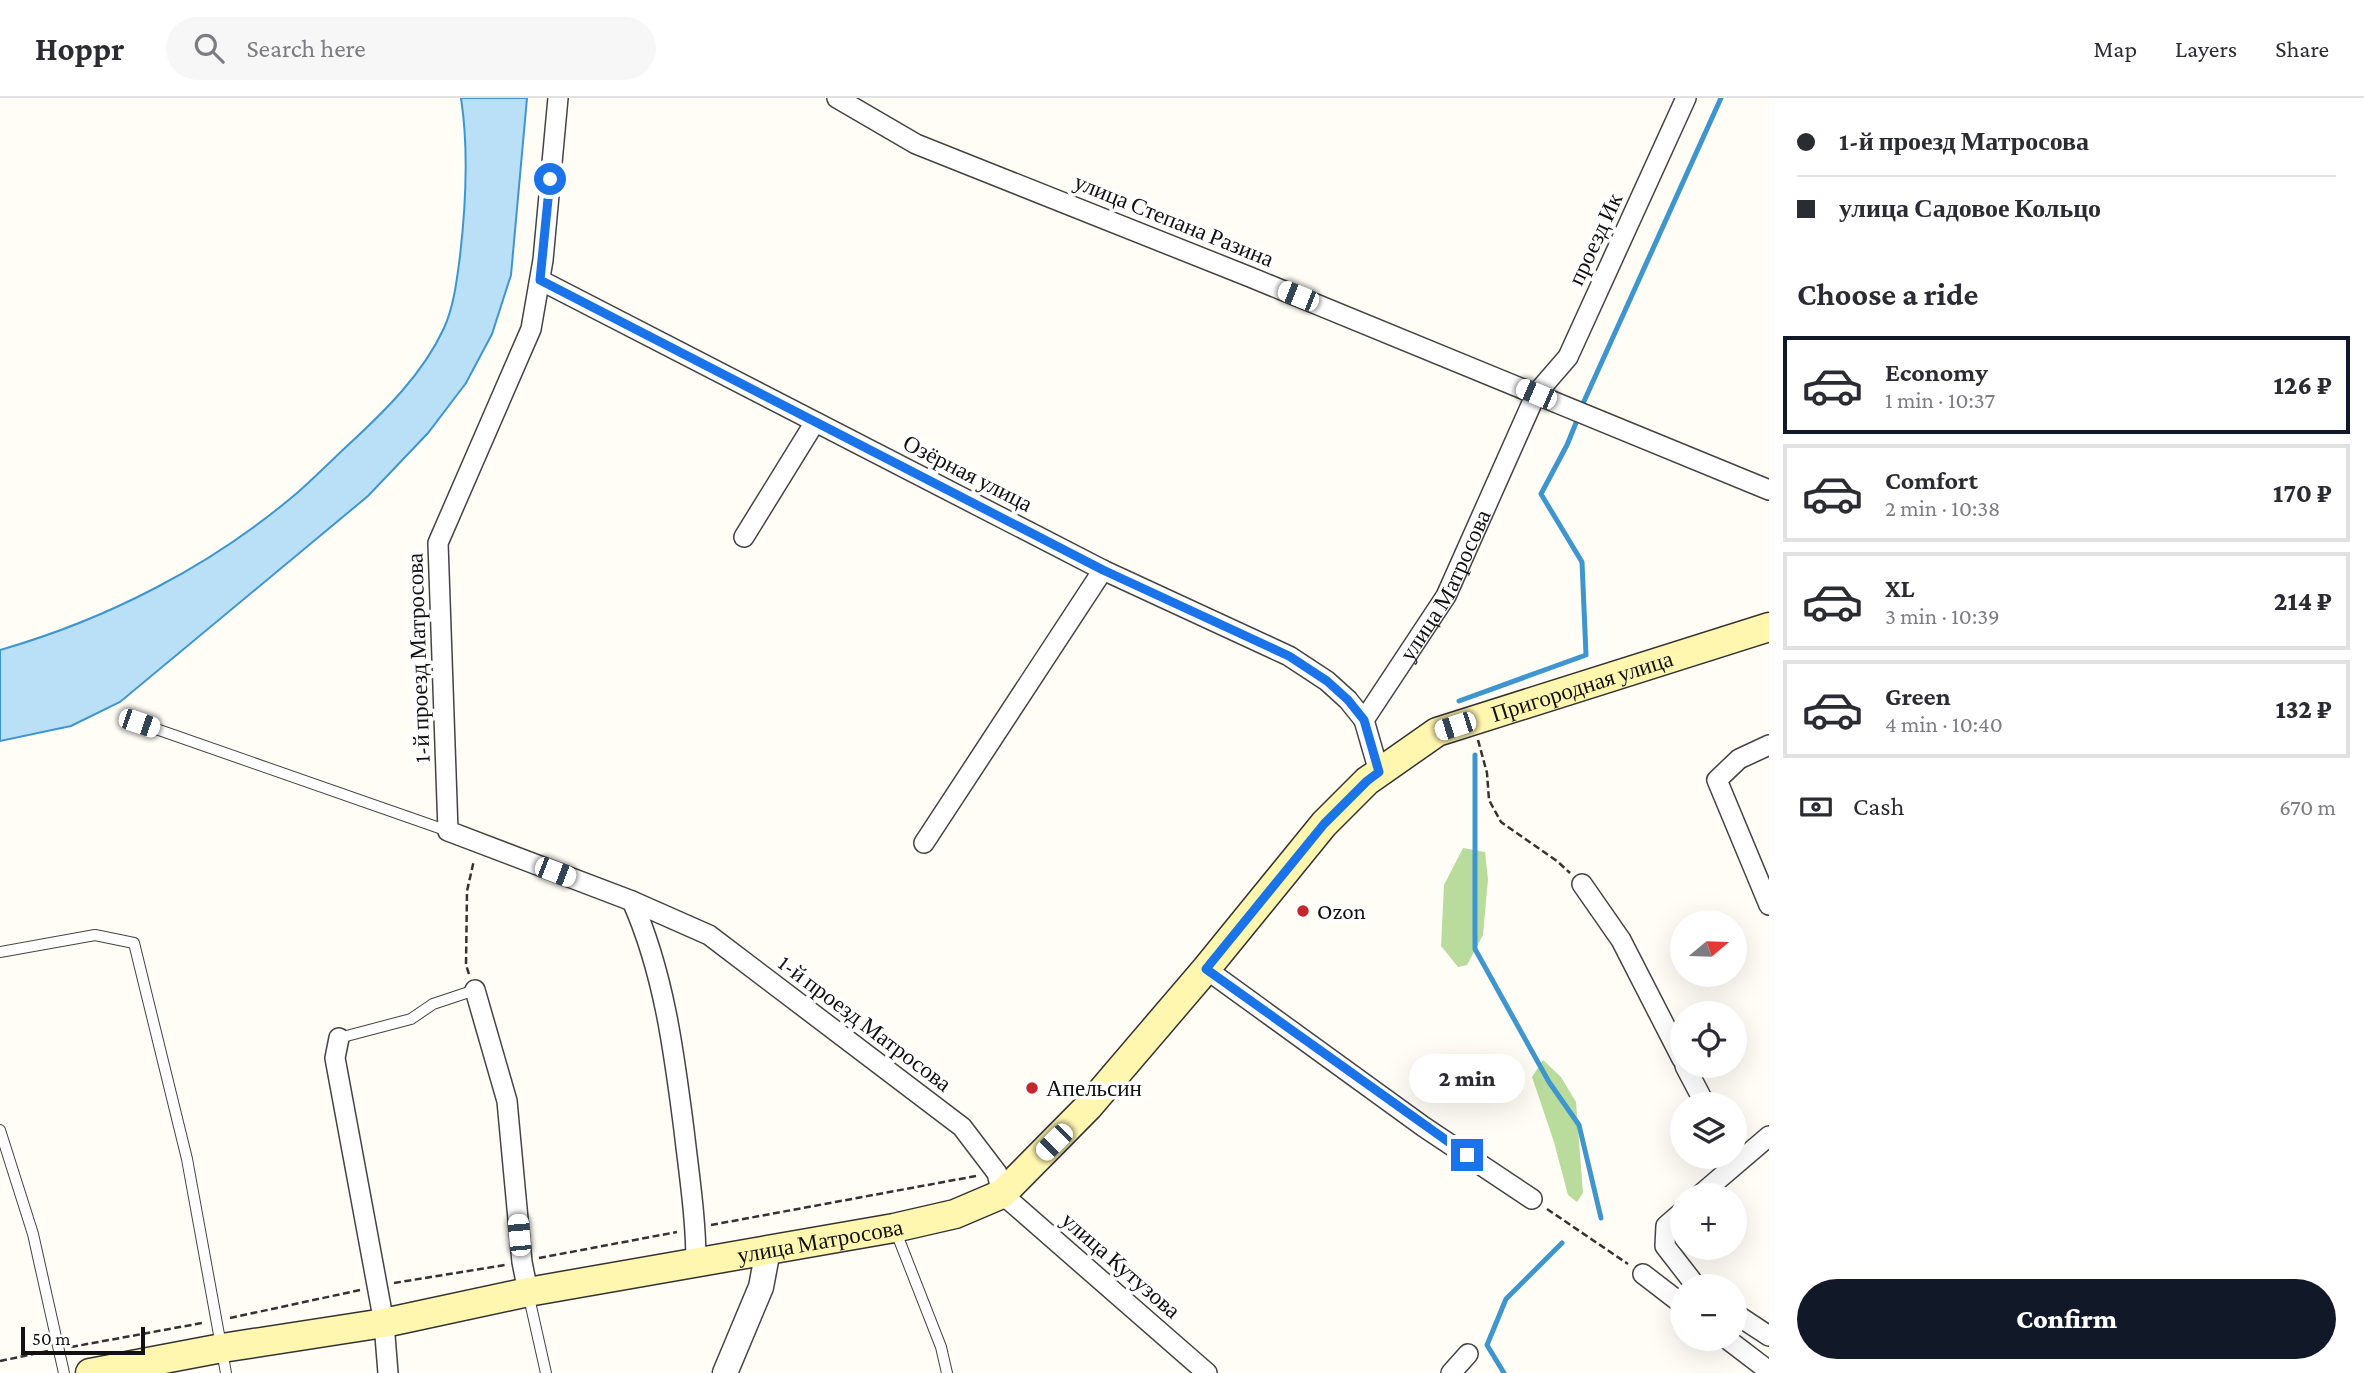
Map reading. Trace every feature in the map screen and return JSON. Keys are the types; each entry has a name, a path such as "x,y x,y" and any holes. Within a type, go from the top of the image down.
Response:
{"main road":[{"name":"Пригородная улица","path":"1373,776 1437,732 1769,627"},
{"name":"улица Матросова","path":"90,1373 224,1361 528,1292 894,1228 956,1214 1000,1183 1089,1107 1324,824 1373,776"}],"street":[{"name":"1-й проезд Матросова","path":"558,98 540,280 531,329 438,543 449,831 632,901 709,935 962,1127 1000,1183"},
{"name":"улица Степана Разина","path":"837,98 916,144 1250,277 1769,490"},
{"name":"проезд Ик","path":"1536,394 1568,357 1686,98"},
{"name":"Озёрная улица","path":"540,280 1103,570 1289,656 1327,681 1348,700 1364,720"},
{"name":"улица Матросова","path":"1364,720 1446,596 1536,394"},
{"path":"744,537 816,422"},
{"path":"924,843 1103,570"},
{"path":"1364,720 1373,776"},
{"path":"1769,745 1739,759 1717,780 1762,870 1769,905"},
{"path":"1582,884 1622,940 1670,1035"},
{"path":"632,901 647,936 671,1033 696,1228 696,1263"},
{"path":"1206,969 1424,1126 1532,1199"},
{"path":"475,990 507,1101 522,1262 528,1292"},
{"path":"339,1038 335,1058 384,1323 388,1373"},
{"path":"1747,1151 1769,1136"},
{"path":"1712,1183 1725,1169"},
{"name":"улица Кутузова","path":"1000,1183 1207,1373"},
{"path":"1670,1222 1666,1226 1665,1246 1670,1252"},
{"path":"725,1373 761,1287 768,1250"},
{"path":"1676,1260 1687,1274"},
{"path":"1643,1274 1670,1295"},
{"path":"1747,1322 1769,1336"},
{"path":"1742,1351 1767,1371"},
{"path":"1451,1373 1468,1353"}],"lane":[{"path":"139,723 449,831"},
{"path":"0,952 95,935 134,943 187,1159 224,1361"},
{"path":"339,1038 411,1019 433,1004 475,990"},
{"path":"0,1130 33,1234 64,1373"},
{"path":"894,1228 941,1347 947,1373"},
{"path":"528,1292 546,1373"}],"path":[{"path":"1473,720 1487,773 1489,800 1501,822 1557,861 1582,884"},
{"path":"475,990 466,965 467,891 478,842"},
{"path":"0,1360 217,1321 377,1286 522,1262 696,1228 1000,1183"},
{"path":"1532,1199 1643,1274"}],"green space":[{"path":"1463,848 1485,852 1488,879 1483,935 1467,965 1458,967 1441,946 1444,885"},
{"path":"1543,1060 1561,1077 1576,1102 1583,1193 1577,1202 1568,1195 1532,1077"}],"water":[{"path":"461,98 527,98 511,275 492,334 466,383 428,433 368,496 120,702 71,726 0,741 0,650 80,623 119,606 194,567 230,544 310,482 414,377 444,328 453,302 458,274 466,177"}],"waterway":[{"path":"1581,408 1721,98"},
{"path":"1459,701 1586,655 1582,562 1541,494 1578,418"},
{"path":"1475,755 1475,949 1549,1082 1579,1125 1601,1218"},
{"path":"1504,1373 1487,1345 1506,1299 1562,1243"}],"place":[{"name":"Ozon","path":"1303,911"},
{"name":"Апельсин","path":"1032,1088"}],"route":[{"path":"550,179 540,280 1103,570 1289,656 1327,681 1348,700 1364,720 1379,772 1324,824 1206,969 1467,1155"}]}
